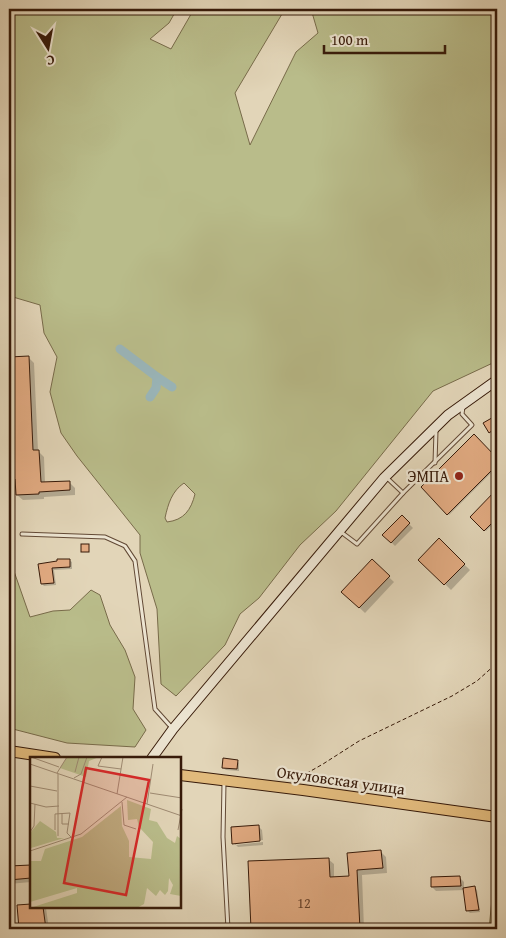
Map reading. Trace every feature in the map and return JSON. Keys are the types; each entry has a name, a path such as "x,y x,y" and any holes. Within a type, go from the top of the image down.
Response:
{"main road":[{"path":"153,757 173,729 385,476 436,426 463,403 497,380"},
{"path":"9,751 48,757"},
{"name":"Окуловская улица","path":"181,775 497,817"}],"lane":[{"path":"339,530 357,544 403,493 472,425 462,414 463,403"},
{"path":"435,463 436,426"},
{"path":"385,476 403,493"},
{"path":"22,534 105,537 124,546 135,561 155,709 173,729"},
{"path":"224,780 223,837 228,929"}],"path":[{"path":"293,781 324,764 359,741 452,696 477,681 497,663"}],"green space":[{"path":"9,9 177,9 169,23 150,39 171,49 194,9 285,9 235,93 250,145 296,52 318,33 311,9 497,9 497,361 433,391 336,511 300,545 259,598 240,614 225,645 176,696 161,684 157,609 140,553 140,535 61,433 50,392 57,357 44,333 40,305 13,297 9,298","holes":["184,483 195,494 186,513 178,519 167,522 165,518 169,503 180,486"]},
{"path":"9,557 30,617 53,611 70,610 91,590 100,595 110,625 125,650 135,677 133,709 146,730 135,747 67,743 9,728"},
{"path":"495,869 497,870 497,929 489,929"}],"building":[{"path":"29,356 33,450 39,450 41,482 70,481 70,490 16,495 15,479 9,479 9,461 14,461 9,357"},
{"path":"497,415 497,427 489,433 483,423"},
{"name":"ЭМПА","path":"474,434 497,458 497,465 447,515 421,487"},
{"path":"497,489 497,518 484,531 470,517"},
{"path":"402,515 410,523 391,543 382,535"},
{"path":"439,538 465,564 444,585 418,560"},
{"path":"81,544 89,544 89,552 81,552"},
{"path":"57,559 70,559 70,567 52,568 54,583 41,584 38,564 57,561"},
{"path":"372,559 390,576 359,608 341,592"},
{"path":"223,758 238,760 237,769 222,768"},
{"path":"259,825 260,841 232,844 231,827"},
{"path":"381,850 383,868 357,870 360,929 251,929 248,861 329,858 330,877 349,876 347,853"},
{"path":"30,865 30,878 9,880 9,866"},
{"path":"460,876 461,886 431,887 431,877"},
{"path":"475,886 479,910 466,911 463,888"},
{"path":"30,904 30,908 43,908 46,929 19,929 17,905"}],"waterway":[{"path":"120,349 157,377 156,388 150,397"},
{"path":"157,377 172,387"}],"place":[{"name":"ЭМПА","path":"459,476"}]}
